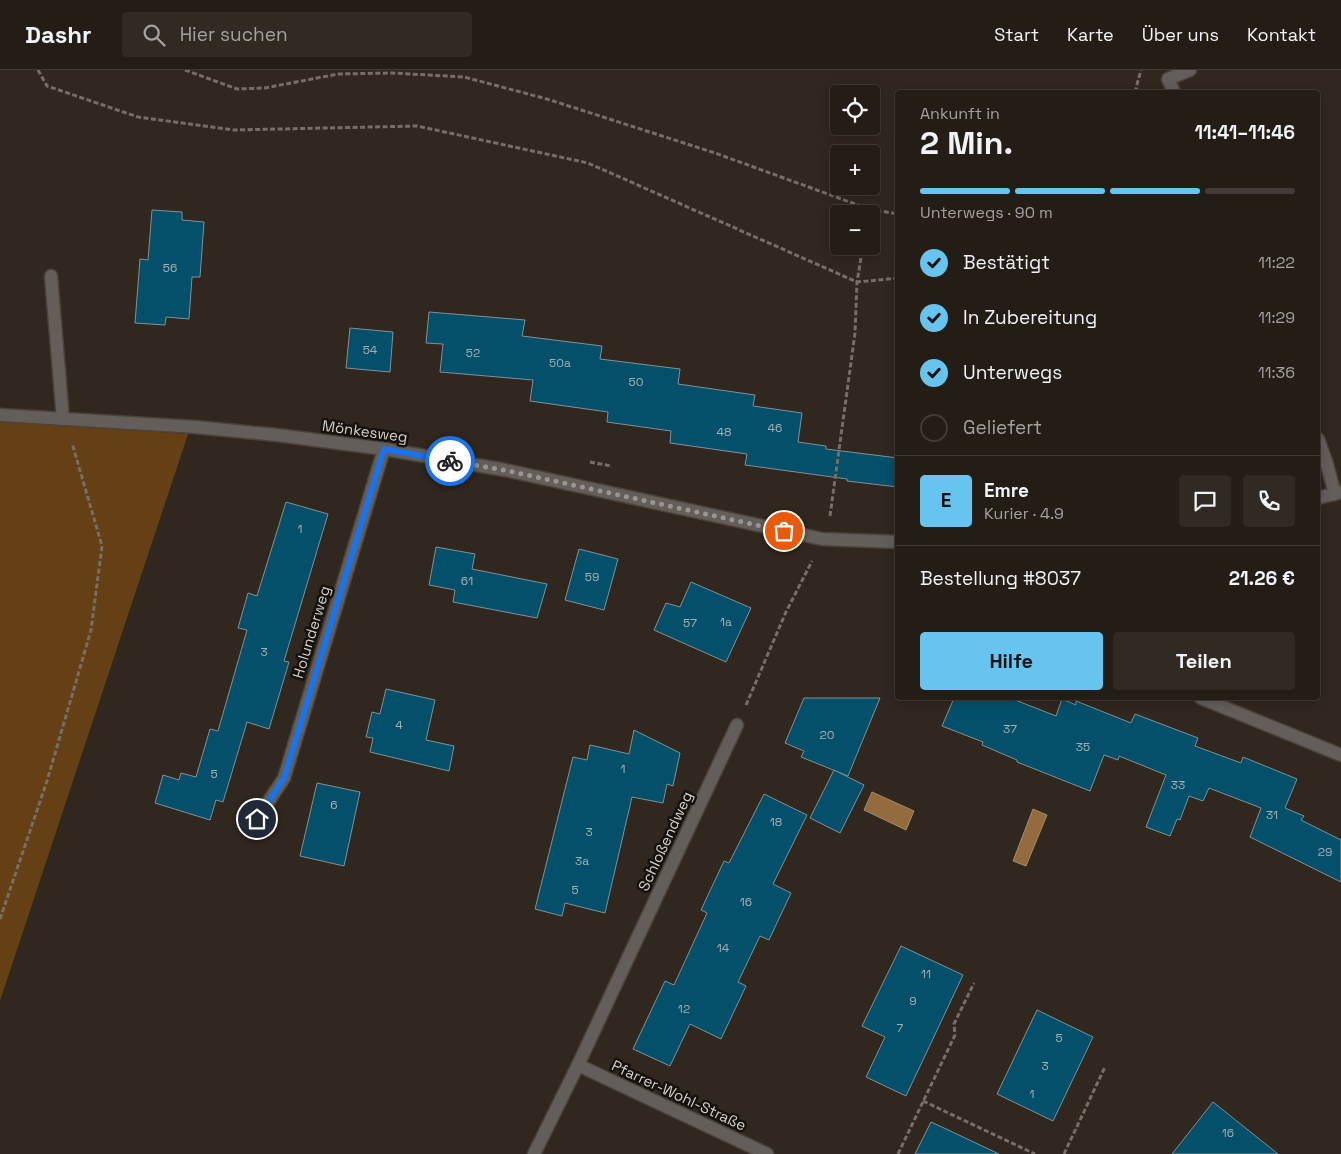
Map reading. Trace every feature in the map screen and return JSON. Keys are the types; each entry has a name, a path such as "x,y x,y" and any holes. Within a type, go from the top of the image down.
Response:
{"street":[{"path":"1173,90 1167,75 1190,70"},
{"path":"51,276 63,419"},
{"name":"Mönkesweg","path":"0,415 195,427 277,435 384,449 504,470 822,540 895,542"},
{"path":"1320,444 1338,493 1320,498"},
{"name":"Holunderweg","path":"257,819 284,778 384,449"},
{"path":"1206,700 1341,754"},
{"name":"Schloßendweg","path":"534,1154 578,1065 737,726"},
{"name":"Pfarrer-Wohl-Straße","path":"578,1065 767,1154"}],"path":[{"path":"38,70 47,86 138,117 234,130 418,126 588,163 857,282 895,278"},
{"path":"185,70 237,89 265,88 338,74 392,73 464,77 547,99 715,153 850,205"},
{"path":"1137,90 1141,70"},
{"path":"880,213 895,214"},
{"path":"737,726 786,612 830,521 855,333 857,282 862,255"},
{"path":"0,919 47,781 90,630 102,546 80,466 63,419"},
{"path":"898,1154 956,1035 954,1024 974,983"},
{"path":"1064,1154 1105,1067"},
{"path":"924,1101 1026,1152 1035,1154"}],"shaded area":[{"path":"0,420 188,434 0,1001"},
{"path":"872,792 914,811 906,830 864,810"},
{"path":"1033,809 1047,815 1026,866 1013,861"}],"building":[{"path":"152,210 182,212 182,220 204,222 200,277 192,277 189,319 166,317 165,325 135,323 140,259 148,260"},
{"path":"429,312 525,320 522,336 602,346 600,359 680,369 678,384 755,395 753,406 802,413 798,442 826,446 826,449 895,458 895,487 745,465 747,454 670,443 671,431 607,422 608,412 530,401 533,380 440,372 443,344 426,343"},
{"path":"350,328 393,332 390,372 346,368"},
{"path":"286,502 328,514 284,661 289,662 269,729 247,722 223,802 216,800 210,820 155,803 163,775 179,780 181,773 196,777 210,729 218,731 247,630 238,628 248,593 257,596"},
{"path":"436,547 475,554 472,569 547,584 537,618 453,602 455,590 429,585"},
{"path":"579,549 618,559 604,610 565,600"},
{"path":"691,582 751,608 726,662 654,630 666,603 680,607"},
{"path":"386,689 435,700 426,740 454,746 449,771 370,752 373,738 366,737 372,712 380,714"},
{"path":"804,698 880,698 848,776 801,757 804,751 785,743"},
{"path":"953,700 1015,700 1056,716 1062,700 1064,700 1076,705 1076,701 1131,723 1135,714 1198,738 1195,746 1241,763 1243,757 1297,779 1285,808 1304,816 1301,820 1341,840 1341,882 1250,837 1261,808 1209,788 1203,801 1189,796 1180,820 1177,819 1170,836 1146,827 1166,775 1119,756 1118,760 1104,755 1090,791 1017,762 1017,760 982,745 983,742 942,726"},
{"path":"634,730 680,753 673,786 667,784 663,803 632,797 605,913 565,903 562,916 535,909 573,757 587,760 590,745 629,754"},
{"path":"834,770 864,785 840,833 810,818"},
{"path":"317,783 360,792 344,866 300,856"},
{"path":"764,794 807,815 773,884 791,893 769,940 760,936 738,982 746,986 721,1039 690,1024 670,1066 633,1049 665,981 674,985 707,913 701,910 724,861 729,863"},
{"path":"901,946 963,975 906,1096 866,1077 885,1037 862,1026"},
{"path":"1037,1010 1093,1037 1053,1121 997,1094"},
{"path":"1213,1102 1278,1154 1172,1154"},
{"path":"931,1122 944,1128 999,1154 915,1154"}],"way so far":[{"path":"450,461 504,470 784,531"}],"route":[{"path":"257,819 284,778 384,449 450,461"}]}
